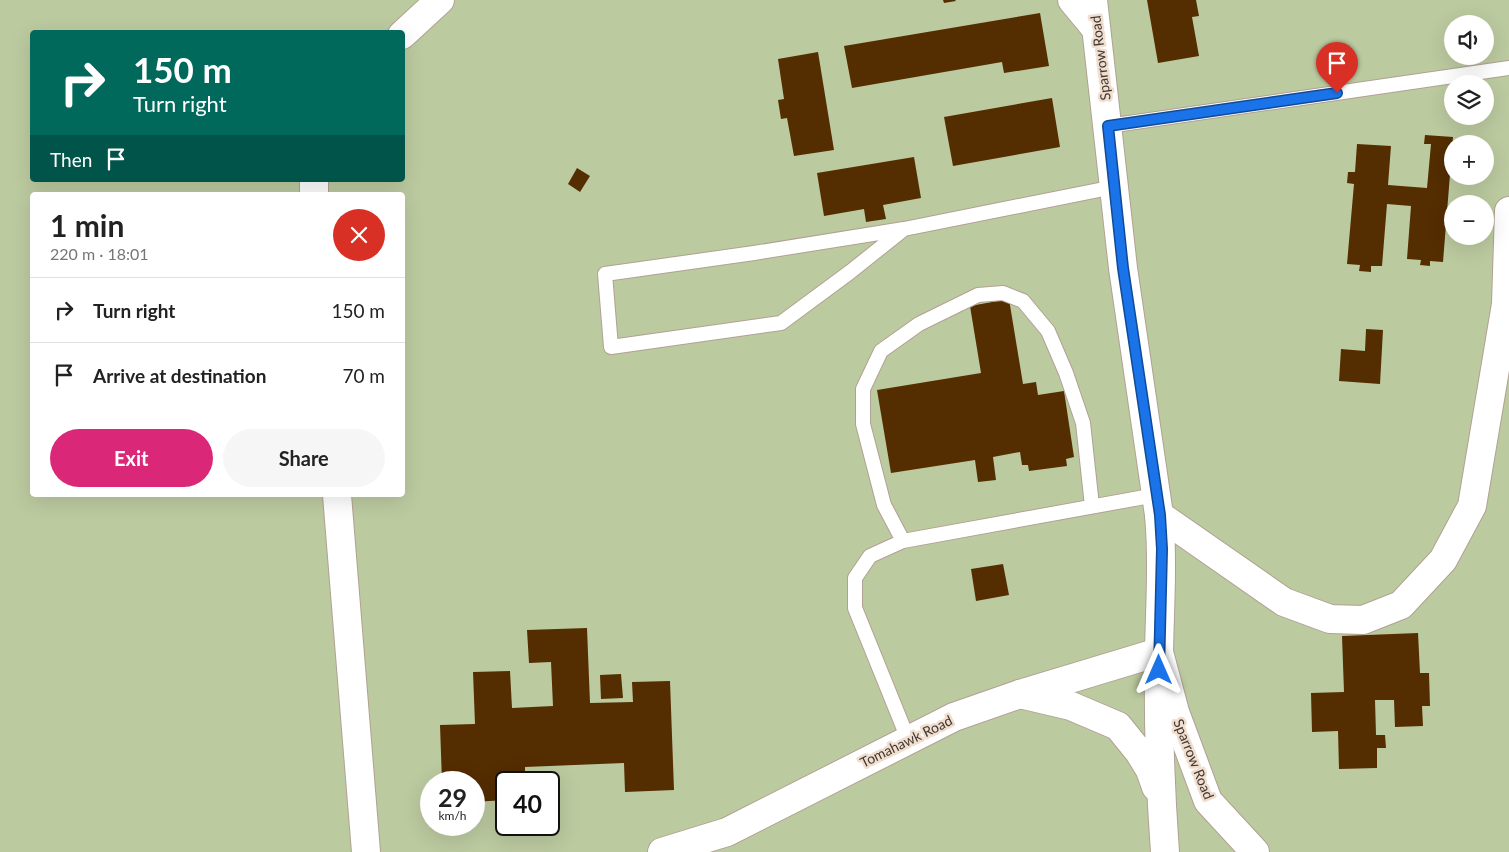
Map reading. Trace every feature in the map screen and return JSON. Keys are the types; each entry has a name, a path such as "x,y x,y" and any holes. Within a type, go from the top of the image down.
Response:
{"street":[{"path":"405,32 440,0"},
{"path":"1072,0 1096,29"},
{"name":"Sparrow Road","path":"1093,0 1123,268 1158,505 1162,549 1159,652 1162,803 1165,852"},
{"path":"1158,505 1284,602 1330,619 1363,620 1401,605 1443,560 1472,506 1506,304 1509,211"},
{"path":"337,497 366,852"},
{"name":"Sparrow Road","path":"1159,652 1175,712 1208,801 1255,852"},
{"name":"Tomahawk Road","path":"662,852 727,832 954,717 1020,694 1159,652"},
{"path":"1020,694 1072,706 1118,726 1139,752 1150,770 1162,803"}],"lane":[{"path":"1108,126 1509,68"},
{"path":"904,229 781,323 611,347 605,274 904,229 1114,187"},
{"path":"903,541 884,505 864,424 863,389 881,351 919,324 978,295 1003,293 1023,301 1048,331 1066,373 1083,423 1092,506"},
{"path":"908,739 855,608 855,578 870,556 903,541 1092,506 1158,505"}],"green space":[{"path":"0,0 1509,0 1509,852 0,852"}],"building":[{"path":"943,0 955,0 956,1 944,3"},
{"path":"1147,0 1196,0 1199,16 1192,17 1199,56 1158,63"},
{"path":"1040,13 1049,66 1004,73 1002,62 852,88 844,46"},
{"path":"818,52 834,150 794,156 787,118 781,119 778,100 784,99 778,59"},
{"path":"1052,98 1060,147 953,166 944,117"},
{"path":"1425,135 1444,136 1444,185 1449,185 1448,195 1444,195 1443,262 1430,261 1430,266 1420,265 1421,260 1407,259 1411,206 1387,204 1382,266 1371,266 1371,272 1359,271 1360,265 1347,264 1354,184 1347,183 1348,172 1355,172 1357,144 1391,146 1388,185 1427,188 1431,144 1424,144"},
{"path":"914,157 921,198 883,205 886,219 866,222 864,209 824,216 817,173"},
{"path":"577,168 590,176 580,192 568,184"},
{"path":"1009,299 1023,384 1036,382 1038,395 1064,391 1074,457 1066,459 1067,466 1029,471 1028,465 1022,465 1020,452 993,457 996,480 978,482 975,460 891,473 877,390 981,373 970,306"},
{"path":"1366,329 1383,330 1380,384 1339,381 1341,349 1365,351"},
{"path":"1003,564 1009,595 976,601 971,569"},
{"path":"587,628 590,703 633,702 632,682 670,681 674,790 625,792 624,763 525,767 525,771 495,771 495,801 485,801 485,771 442,771 440,725 475,724 473,672 510,671 512,708 553,706 551,662 529,663 527,630"},
{"path":"1418,633 1420,673 1429,673 1430,706 1422,706 1423,726 1395,727 1394,700 1375,700 1376,735 1385,735 1386,748 1377,748 1377,768 1339,769 1338,731 1312,732 1311,693 1344,692 1342,636"},
{"path":"621,674 623,698 601,699 600,675"}],"route":[{"path":"1159,670 1162,549 1160,515 1123,268 1108,126 1337,93"}]}
